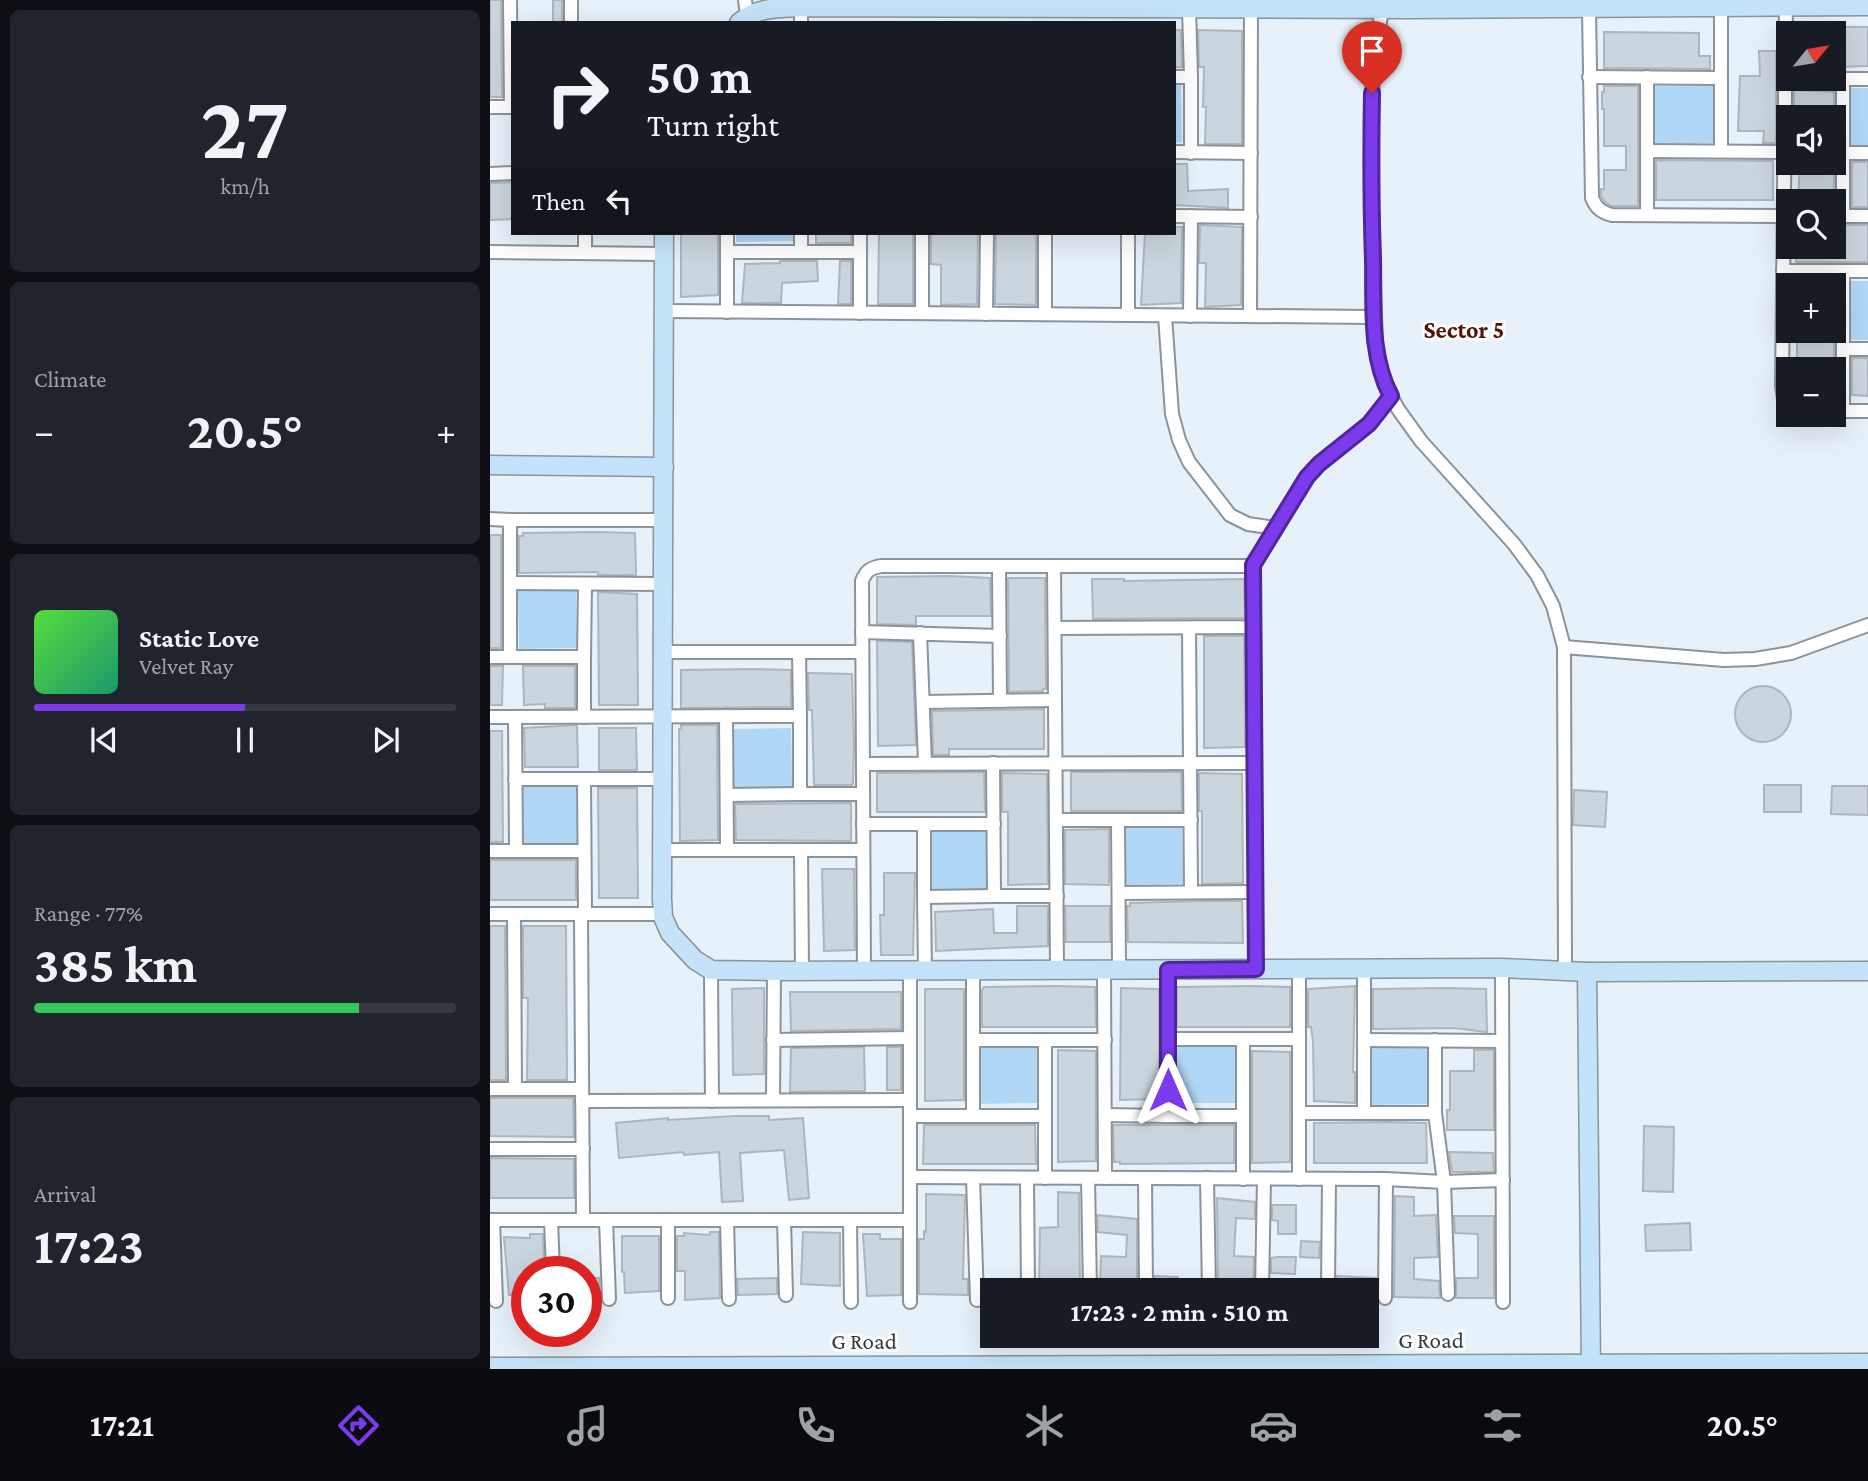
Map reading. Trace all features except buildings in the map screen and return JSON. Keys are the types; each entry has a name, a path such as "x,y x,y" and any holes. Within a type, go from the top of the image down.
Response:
{"street":[{"path":"510,0 511,54"},
{"path":"571,0 571,21"},
{"path":"1786,3 1786,21"},
{"path":"744,13 770,8 801,15 862,9 921,9 996,15 1125,4 1189,8 1314,4 1382,9 1407,4 1721,7 1848,3 1868,6"},
{"path":"1583,5 1589,77 1592,198 1595,206 1603,213 1776,216"},
{"path":"1250,316 1251,153 1257,6"},
{"path":"1721,7 1721,151"},
{"path":"1189,8 1191,153"},
{"path":"1382,9 1373,66 1371,171 1376,347 1384,383 1421,441 1514,544 1536,575 1553,606 1564,647 1565,970"},
{"path":"1176,76 1191,77"},
{"path":"1589,77 1721,78"},
{"path":"1647,78 1647,215"},
{"path":"1846,79 1868,79"},
{"path":"490,107 511,107"},
{"path":"1647,151 1776,152"},
{"path":"1176,152 1251,153"},
{"path":"1846,153 1868,153"},
{"path":"490,174 511,173"},
{"path":"1176,216 1251,217"},
{"path":"1190,316 1191,216"},
{"path":"1846,216 1868,216"},
{"path":"585,235 585,252"},
{"path":"664,235 663,914 670,933 695,960 711,970 1502,968 1587,972 1868,971"},
{"path":"727,235 727,312"},
{"path":"801,235 801,252"},
{"path":"860,235 860,313"},
{"path":"922,235 922,313"},
{"path":"986,314 987,235"},
{"path":"1045,235 1045,314"},
{"path":"1128,235 1128,315"},
{"path":"727,251 860,252"},
{"path":"490,252 663,254"},
{"path":"1782,357 1784,259"},
{"path":"1783,271 1868,271"},
{"path":"1842,357 1843,271"},
{"path":"663,311 1374,317"},
{"path":"1165,316 1172,414 1189,462 1230,515 1248,524 1275,528"},
{"path":"1843,349 1868,349"},
{"path":"1256,969 1253,565 1307,477 1369,424 1391,396"},
{"path":"1846,411 1868,411"},
{"path":"490,465 664,467"},
{"path":"490,520 662,520"},
{"path":"510,520 510,657"},
{"path":"864,970 862,581 866,572 873,567 1253,565"},
{"path":"999,566 1000,701"},
{"path":"1054,566 1057,970"},
{"path":"510,583 663,584"},
{"path":"584,717 585,584"},
{"path":"1564,647 1724,660 1755,659 1791,653 1868,625"},
{"path":"1055,628 1254,627"},
{"path":"1189,628 1191,892"},
{"path":"862,632 1000,636"},
{"path":"920,633 925,764"},
{"path":"663,652 862,652"},
{"path":"799,652 800,794"},
{"path":"490,657 584,657"},
{"path":"923,702 1055,700"},
{"path":"726,716 727,850"},
{"path":"490,717 800,716"},
{"path":"515,717 516,851"},
{"path":"993,763 994,897"},
{"path":"863,764 1255,763"},
{"path":"515,779 662,779"},
{"path":"583,1220 584,779"},
{"path":"727,794 863,794"},
{"path":"1056,820 1191,820"},
{"path":"1105,1178 1105,1040 1119,892 1118,820"},
{"path":"863,824 993,824"},
{"path":"910,1302 910,1038 924,897 924,824"},
{"path":"662,850 863,850"},
{"path":"801,850 802,971"},
{"path":"490,851 584,851"},
{"path":"1119,892 1256,892"},
{"path":"924,897 1057,896"},
{"path":"490,914 663,914"},
{"path":"514,914 515,1089"},
{"path":"1502,968 1503,1302"},
{"path":"1299,969 1299,1179"},
{"path":"1364,969 1364,1113"},
{"path":"711,970 712,1101"},
{"path":"973,970 973,1116"},
{"path":"1168,970 1168,1116"},
{"path":"773,1100 774,971"},
{"path":"1587,972 1591,1367"},
{"path":"773,1040 910,1038"},
{"path":"1168,1039 1299,1039"},
{"path":"1243,1039 1243,1179"},
{"path":"973,1040 1105,1040"},
{"path":"1045,1040 1045,1178"},
{"path":"1364,1040 1502,1041"},
{"path":"1435,1040 1435,1113 1444,1182 1448,1294"},
{"path":"490,1089 712,1101 910,1100"},
{"path":"1299,1113 1435,1113"},
{"path":"1105,1115 1243,1116"},
{"path":"910,1116 1045,1116"},
{"path":"490,1150 583,1150"},
{"path":"910,1177 1385,1179 1444,1182 1503,1180"},
{"path":"973,1178 977,1300"},
{"path":"1027,1178 1028,1278"},
{"path":"1088,1178 1090,1278"},
{"path":"1145,1178 1146,1278"},
{"path":"1207,1178 1209,1278"},
{"path":"1262,1278 1264,1179"},
{"path":"1328,1278 1329,1179"},
{"path":"1385,1179 1385,1298"},
{"path":"496,1301 492,1220 910,1220"},
{"path":"551,1220 552,1256"},
{"path":"606,1220 609,1298"},
{"path":"668,1220 668,1298"},
{"path":"727,1220 729,1299"},
{"path":"784,1220 786,1295"},
{"path":"850,1220 851,1302"},
{"name":"G Road","path":"490,1367 1591,1367 1868,1363"}],"shaded area":[{"path":"1176,84 1181,84 1182,142 1176,143"},
{"path":"1713,85 1714,143 1655,144 1654,86"},
{"path":"1850,88 1868,88 1868,146 1851,146"},
{"path":"736,235 794,235 795,241 736,242"},
{"path":"1849,281 1868,281 1868,340 1850,340"},
{"path":"576,589 577,648 519,649 518,590"},
{"path":"791,728 792,787 734,787 733,729"},
{"path":"579,784 580,843 521,844 520,785"},
{"path":"1182,826 1183,884 1124,885 1123,827"},
{"path":"987,831 988,890 930,891 929,832"},
{"path":"1236,1044 1237,1103 1178,1103 1177,1045"},
{"path":"978,1045 1037,1045 1038,1103 979,1104"},
{"path":"1427,1045 1428,1104 1369,1105 1368,1046"}],"district":[{"name":"Sector 5","path":"1464,330"}],"route":[{"path":"1168,1090 1168,970 1256,969 1253,565 1307,477 1369,424 1391,396 1384,383 1376,347 1374,317 1372,93"}]}
